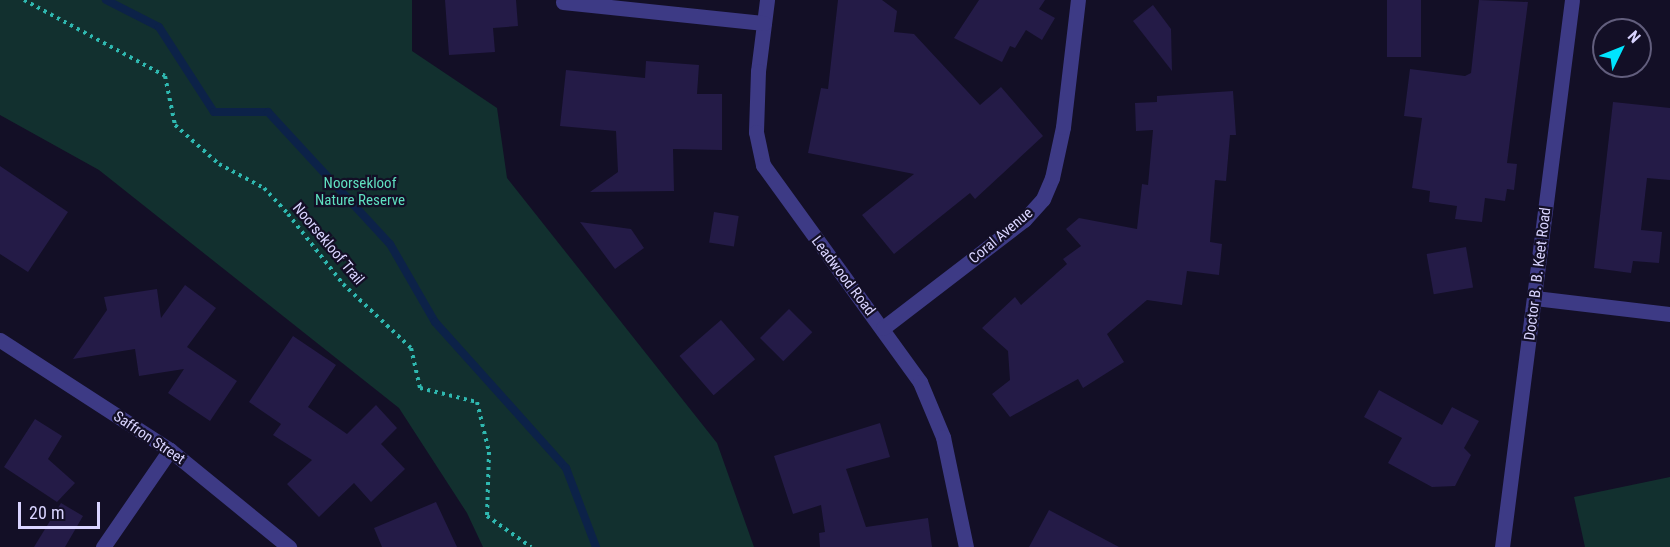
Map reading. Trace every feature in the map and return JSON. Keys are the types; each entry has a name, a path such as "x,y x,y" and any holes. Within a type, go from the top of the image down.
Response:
{"street":[{"name":"Leadwood Road","path":"768,0 764,23 756,132 763,165 920,382 943,437 966,547"},
{"name":"Coral Avenue","path":"883,328 1024,220 1043,199 1052,178 1063,127 1078,0"},
{"name":"Doctor B. B. Keet Road","path":"1502,547 1572,0"},
{"path":"563,2 764,23"},
{"path":"1535,298 1670,314"},
{"name":"Saffron Street","path":"0,340 170,450 290,547"},
{"path":"103,547 170,450"}],"path":[{"name":"Noorsekloof Trail","path":"24,0 165,76 176,125 219,164 264,188 288,214 343,284 411,348 420,388 477,402 489,452 487,516 531,547"}],"green space":[{"name":"Noorsekloof Nature Reserve","path":"0,0 412,0 412,51 497,108 507,178 717,443 754,547 483,547 467,513 399,408 99,170 0,115"},
{"path":"1670,477 1670,547 1585,547 1574,497"}],"building":[{"path":"445,0 516,0 518,26 493,28 495,52 449,55"},
{"path":"838,0 882,0 897,11 894,32 914,34 980,105 1001,87 1043,136 975,199 970,193 894,254 862,215 914,174 808,153 821,88 828,89"},
{"path":"979,0 1045,0 1039,9 1055,18 1042,40 1026,30 1015,48 1010,46 1002,62 954,38"},
{"path":"1387,0 1421,0 1421,57 1387,57"},
{"path":"1479,0 1528,2 1507,163 1517,164 1514,190 1507,189 1505,201 1485,198 1482,222 1455,219 1457,206 1429,202 1430,191 1412,188 1422,118 1404,116 1410,69 1465,76 1471,73"},
{"path":"1153,5 1171,29 1172,71 1133,21"},
{"path":"646,61 699,65 697,94 722,94 722,150 673,149 674,191 590,192 618,172 616,131 560,126 566,70 645,78"},
{"path":"1233,91 1236,135 1230,135 1226,181 1215,180 1210,242 1222,244 1219,275 1187,271 1182,305 1147,300 1107,334 1124,362 1083,388 1078,379 1010,417 992,394 1010,380 1008,351 982,328 1015,297 1021,305 1067,264 1063,259 1081,246 1066,229 1079,218 1137,229 1142,184 1148,185 1153,130 1136,131 1135,103 1157,102 1157,96"},
{"path":"1613,102 1670,108 1670,180 1647,178 1641,230 1662,232 1659,263 1633,261 1631,273 1594,268"},
{"path":"0,166 68,212 28,272 0,254"},
{"path":"714,212 739,216 734,247 709,243"},
{"path":"580,222 631,229 644,248 615,269"},
{"path":"1466,247 1473,287 1434,294 1427,254"},
{"path":"185,285 216,308 187,347 237,381 210,421 168,393 184,369 139,376 135,349 73,359 107,310 104,297 157,289 161,318"},
{"path":"789,309 812,332 783,361 760,338"},
{"path":"721,320 755,359 714,395 679,356"},
{"path":"293,336 336,365 308,407 347,434 376,405 397,428 381,444 405,469 371,502 354,483 319,517 287,484 312,460 273,435 281,424 249,402"},
{"path":"1379,390 1442,425 1452,407 1479,421 1464,448 1471,455 1455,486 1432,487 1388,463 1402,438 1364,417"},
{"path":"35,419 62,436 48,459 75,483 57,502 4,467"},
{"path":"880,423 890,457 846,469 866,527 928,518 932,547 820,547 819,533 825,532 821,505 793,514 774,456"},
{"path":"436,502 457,547 382,547 374,528"},
{"path":"61,503 83,516 65,547 34,547"},
{"path":"1049,510 1119,547 1029,547"}],"waterway":[{"path":"106,0 159,27 214,112 268,112 390,244 435,322 566,468 596,547"}]}
